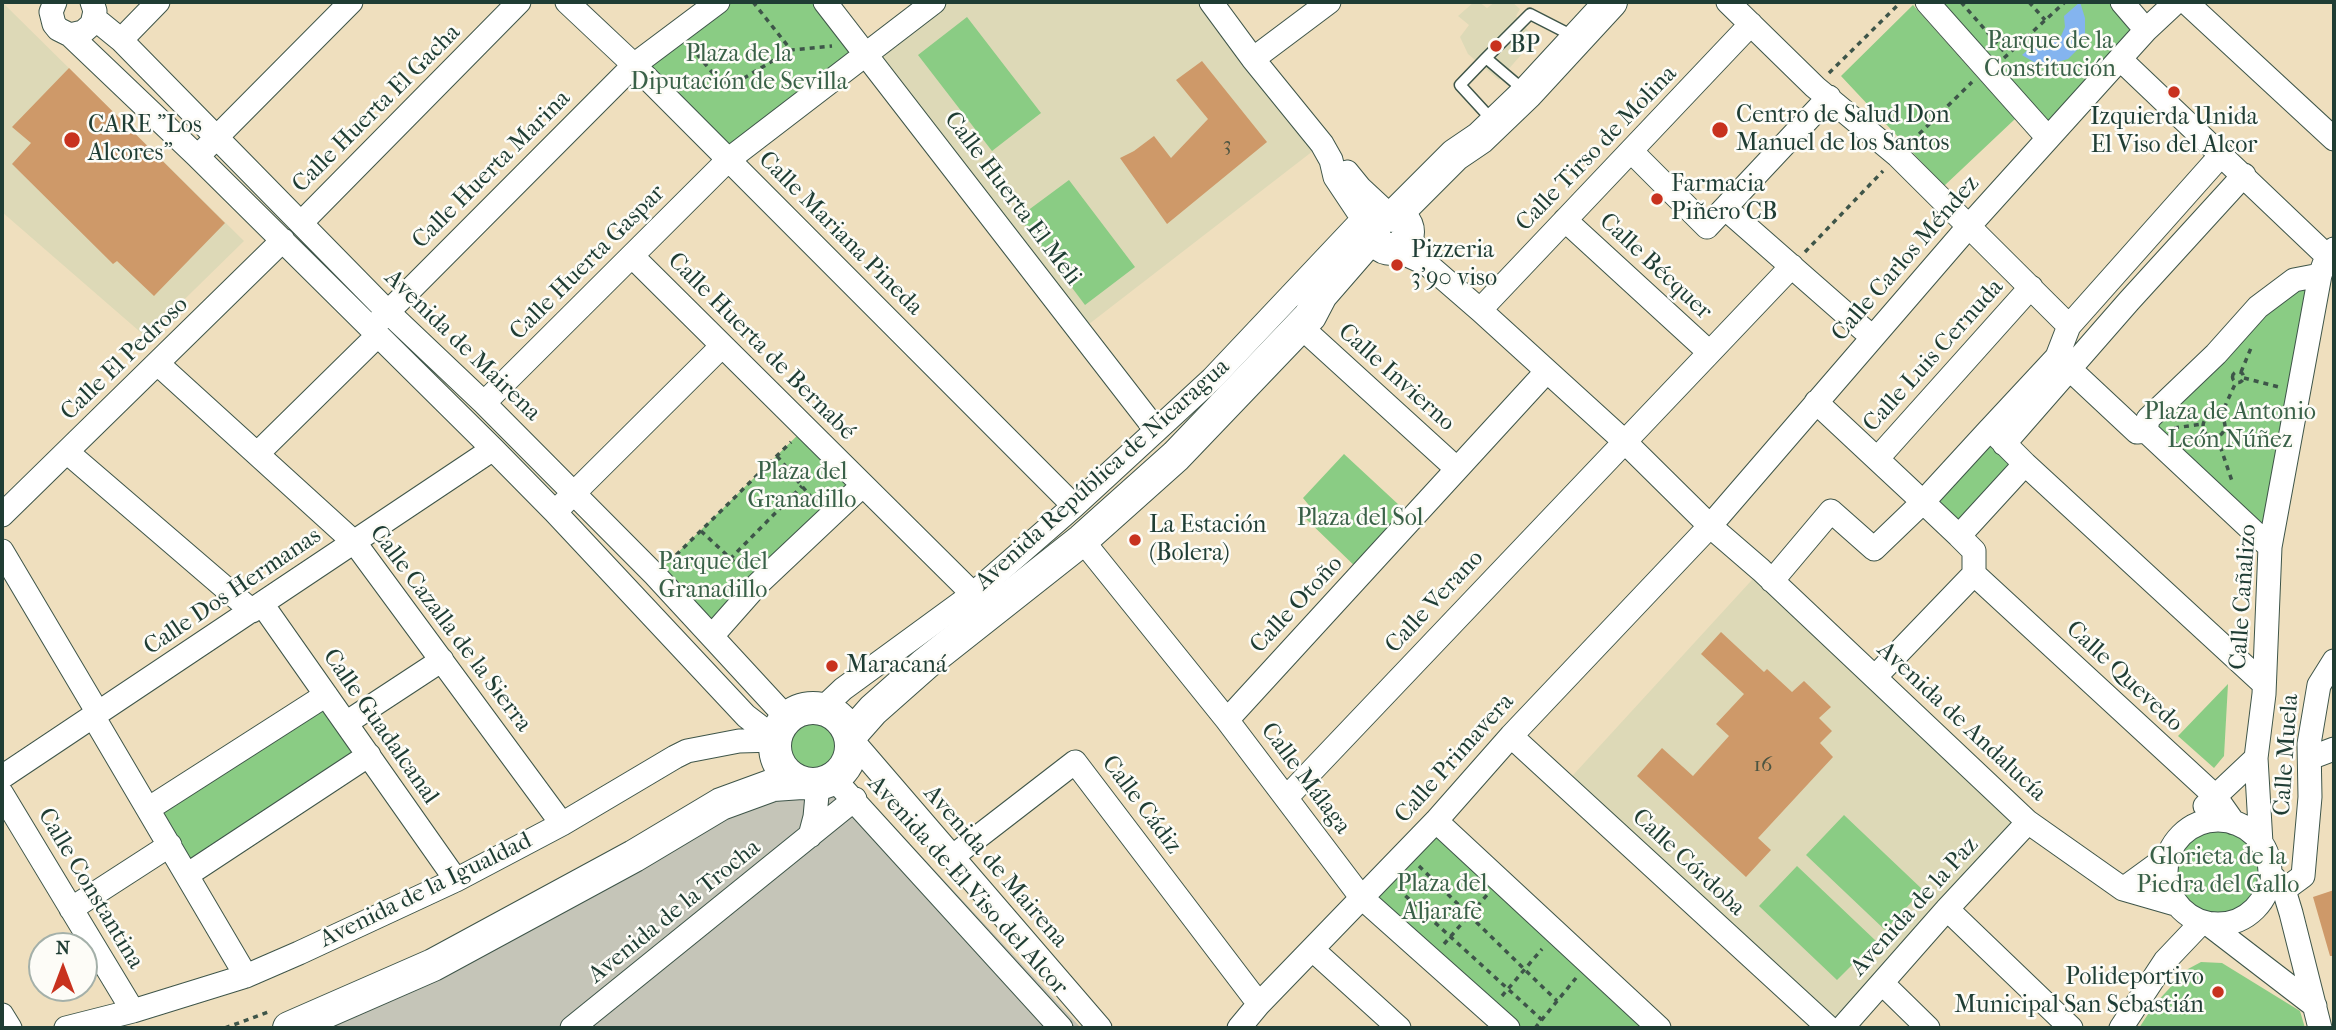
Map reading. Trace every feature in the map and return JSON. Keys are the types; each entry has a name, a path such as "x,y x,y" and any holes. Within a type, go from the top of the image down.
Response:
{"street":[{"path":"55,2 51,12 54,24 70,35 197,156 493,449 747,716 778,736"},
{"path":"121,40 158,2"},
{"path":"197,156 217,139 351,2"},
{"name":"Calle Huerta El Gacha","path":"301,223 519,2"},
{"name":"Calle Mariana Pineda","path":"567,2 634,65 1074,506"},
{"name":"Calle Huerta Marina","path":"388,312 634,65 718,2"},
{"name":"Calle Huerta El Meli","path":"825,2 1156,430"},
{"name":"Calle Huerta Gaspar","path":"484,402 728,160 864,49 934,2"},
{"name":"Avenida de Andalucía","path":"1211,2 1322,144 1331,160 1346,170 1360,188 1388,230 1623,441 1710,526 2028,822 2123,889 2178,906"},
{"path":"1253,59 1329,2"},
{"name":"Avenida República de Nicaragua","path":"851,737 873,710 925,664 1082,540 1176,456 1305,321 1321,295 1388,230 1455,155 1487,131 1527,93 1611,2"},
{"path":"1728,2 1822,92 1898,156 2069,326"},
{"path":"1927,2 2049,138"},
{"path":"2122,2 2146,30"},
{"name":"Calle Carlos Méndez","path":"1710,526 1969,226 2146,30 2176,2"},
{"path":"2186,2 2334,139"},
{"path":"70,35 88,29 93,10"},
{"name":"Avenida de Mairena","path":"93,10 388,312 484,402 655,575 712,636 778,736"},
{"name":"Calle Tirso de Molina","path":"1480,310 1751,24"},
{"path":"2120,59 2244,175 2327,260 2258,307 2216,354 2148,419 2146,431"},
{"path":"1631,151 1707,227 1822,92"},
{"path":"2063,364 2069,326 2222,154"},
{"path":"1772,581 1831,510 1874,549 1997,436 2063,364 2129,301 2244,175"},
{"path":"1725,208 1872,337"},
{"name":"Calle Bécquer","path":"1565,220 1709,352"},
{"path":"2157,225 2179,246"},
{"name":"Avenida República de Nicaragua","path":"826,710 843,689 972,594 1074,506 1212,379 1388,230"},
{"name":"Calle El Pedroso","path":"2,515 283,240"},
{"name":"Calle Huerta de Bernabé","path":"632,256 972,594"},
{"name":"Calle Cañalizo","path":"2261,843 2256,758 2264,684 2270,547 2327,260"},
{"name":"Calle Verano","path":"1286,799 1792,266"},
{"path":"2108,280 2129,301"},
{"name":"Calle Luis Cernuda","path":"1877,459 2031,287"},
{"path":"257,454 374,333 388,312"},
{"name":"Calle Invierno","path":"1305,321 1458,469"},
{"path":"554,511 722,346"},
{"name":"Calle Cazalla de la Sierra","path":"158,364 355,543 562,824"},
{"path":"2063,364 2137,432 2146,431 2270,547"},
{"name":"Calle Otoño","path":"1227,720 1547,371"},
{"path":"1816,402 1974,551 1974,574 1875,677"},
{"path":"1997,436 2264,684"},
{"name":"Calle Dos Hermanas","path":"2,777 493,449"},
{"name":"Calle Guadalcanal","path":"67,452 257,607 326,695 456,880"},
{"path":"1959,536 2025,464"},
{"path":"712,636 758,584 863,485"},
{"name":"Calle Primavera","path":"1239,1028 1710,526"},
{"name":"Calle Málaga","path":"1082,540 1227,720 1361,897 1508,1028"},
{"path":"2,551 246,976"},
{"name":"Calle Quevedo","path":"1974,574 2214,796 2234,823"},
{"path":"346,723 442,660"},
{"name":"Calle Muela","path":"2277,881 2303,876 2310,796 2309,744 2319,685 2334,661"},
{"name":"Avenida República de Nicaragua","path":"826,710 925,664"},
{"path":"148,809 326,695"},
{"path":"721,804 778,736 805,709 826,710 842,721 851,737 849,761 827,786 810,836"},
{"path":"778,736 777,760 783,770 827,786"},
{"name":"Avenida de la Igualdad","path":"66,1028 133,1011 246,976 456,880 562,824 688,751 778,736"},
{"name":"Calle Córdoba","path":"1511,736 1829,1028"},
{"name":"Avenida de Mairena","path":"851,737 1100,1028"},
{"path":"2310,758 2334,749"},
{"path":"187,875 369,755"},
{"path":"2256,758 2214,796 2174,843 2167,857 2166,881 2178,906 2325,1003"},
{"name":"Calle Cádiz","path":"952,857 1075,762 1259,1004"},
{"path":"281,1020 433,965 634,856 721,804 773,785 827,786"},
{"name":"Avenida de la Trocha","path":"572,1028 810,836 827,786"},
{"name":"Avenida de El Viso del Alcor","path":"827,786 1061,1028"},
{"name":"Calle Constantina","path":"2,794 133,1011"},
{"path":"2185,831 2200,823 2217,820 2234,823 2249,830 2261,843 2325,1003 2320,1028"},
{"path":"1436,821 1658,1028"},
{"name":"Avenida de la Paz","path":"1842,1028 2028,822"},
{"path":"71,908 170,845"},
{"path":"2123,889 2167,857"},
{"path":"2122,1028 2165,961 2204,923 2234,922 2248,915 2260,903 2267,889 2277,881"},
{"path":"2165,961 2178,906"},
{"path":"1947,909 2071,1028"},
{"path":"1312,950 1399,1028"},
{"path":"1882,983 1928,1028"},
{"path":"2,1015 10,1028"}],"lane":[{"path":"1487,131 1460,85 1530,15 1576,37"},
{"path":"1486,58 1527,93"}],"path":[{"path":"753,2 791,50"},
{"path":"1822,92 1901,2"},
{"path":"1961,2 2007,55"},
{"path":"2029,2 2045,20"},
{"path":"1990,71 2065,2"},
{"path":"678,32 721,83 744,78 791,50 864,49"},
{"path":"2236,382 2233,378 2235,372 2242,373 2244,378 2299,391"},
{"path":"2236,382 2244,378"},
{"path":"2220,417 2236,382"},
{"path":"2210,416 2220,417 2225,426 2223,433 2217,437 2206,435 2204,421 2210,416"},
{"path":"655,575 805,428"},
{"path":"777,456 828,518"},
{"path":"730,559 802,486"},
{"path":"701,531 758,584"},
{"path":"1405,852 1558,1001"},
{"path":"1383,875 1542,1020"},
{"path":"1430,959 1500,881"},
{"path":"1489,1011 1556,933"},
{"path":"1535,1028 1589,963"},
{"path":"225,1028 281,1020"}],"shaded area":[{"name":"CARE \"Los Alcores\"","path":"2,2 244,241 146,337 2,212"},
{"path":"934,2 1211,2 1322,144 1080,331 868,55"},
{"name":"BP","path":"1474,2 1487,8 1495,2 1512,2 1520,9 1516,16 1535,39 1499,80 1468,54 1460,37 1469,25 1458,16"},
{"path":"1761,570 2028,822 1842,1028 1564,785"},
{"path":"833,765 850,779 1081,1028 323,1028 732,810"}],"green space":[{"name":"Plaza de la Diputación de Sevilla","path":"718,2 825,2 868,55 728,160 634,65"},
{"name":"Parque de la Constitución","path":"1927,2 2122,2 2146,30 2048,138"},
{"path":"1913,5 2015,119 1944,186 1841,76"},
{"path":"967,17 1041,113 992,151 918,55"},
{"path":"1069,180 1135,267 1085,305 1019,217"},
{"name":"Plaza de Antonio León Núñez","path":"2320,275 2270,547 2147,423 2258,307"},
{"name":"Plaza del Granadillo","path":"805,428 863,485 712,636 655,575"},
{"path":"1990,429 2025,464 1959,536 1923,502"},
{"name":"Plaza del Sol","path":"1344,454 1413,518 1362,573 1304,517 1312,509 1303,498"},
{"path":"2228,684 2224,756 2214,768 2178,736"},
{"path":"324,703 359,755 190,865 158,811"},
{"path":"813,714 831,720 839,728 845,746 839,764 831,772 813,778 795,772 787,764 781,746 787,728 795,720"},
{"path":"1844,815 1923,890 1885,930 1806,855"},
{"name":"Plaza del Aljarafe","path":"1436,821 1657,1028 1508,1028 1361,897"},
{"name":"Glorieta de la Piedra del Gallo","path":"2217,827 2234,830 2249,840 2259,855 2262,872 2259,889 2249,904 2234,914 2217,917 2200,914 2185,904 2175,889 2172,872 2175,855 2185,840 2200,830"},
{"path":"1797,866 1876,941 1837,980 1759,906"},
{"name":"Polideportivo Municipal San Sebastián","path":"2201,962 2222,963 2300,1011 2305,1028 2139,1028 2154,1005 2178,979"}],"water":[{"path":"2080,2 2085,18 2085,35 2078,49 2068,59 2037,64 2022,55 2038,40 2055,40 2061,36 2065,27 2064,16"}],"building":[{"path":"1202,61 1267,142 1167,224 1120,158 1154,136 1171,158 1208,119 1176,80"},
{"path":"69,68 225,223 154,296 117,261 113,264 12,164 31,143 12,127"},
{"path":"1721,632 1764,672 1767,669 1792,692 1804,681 1831,707 1819,718 1832,731 1820,743 1833,757 1758,838 1771,850 1746,877 1637,776 1662,748 1693,776 1729,736 1716,724 1744,694 1701,654"},
{"path":"2334,890 2334,956 2330,956 2313,897"}],"place":[{"name":"BP","path":"1496,46"},
{"name":"Izquierda Unida El Viso del Alcor","path":"2174,92"},
{"name":"Centro de Salud Don Manuel de los Santos","path":"1720,130"},
{"name":"CARE \"Los Alcores\"","path":"72,140"},
{"name":"Farmacia Piñero CB","path":"1657,199"},
{"name":"Pizzeria 3’90 viso","path":"1397,265"},
{"name":"La Estación (Bolera)","path":"1135,540"},
{"name":"Maracaná","path":"832,666"},
{"name":"Polideportivo Municipal San Sebastián","path":"2218,992"}],"park label":[{"name":"Parque del Granadillo","path":"713,577"}]}
